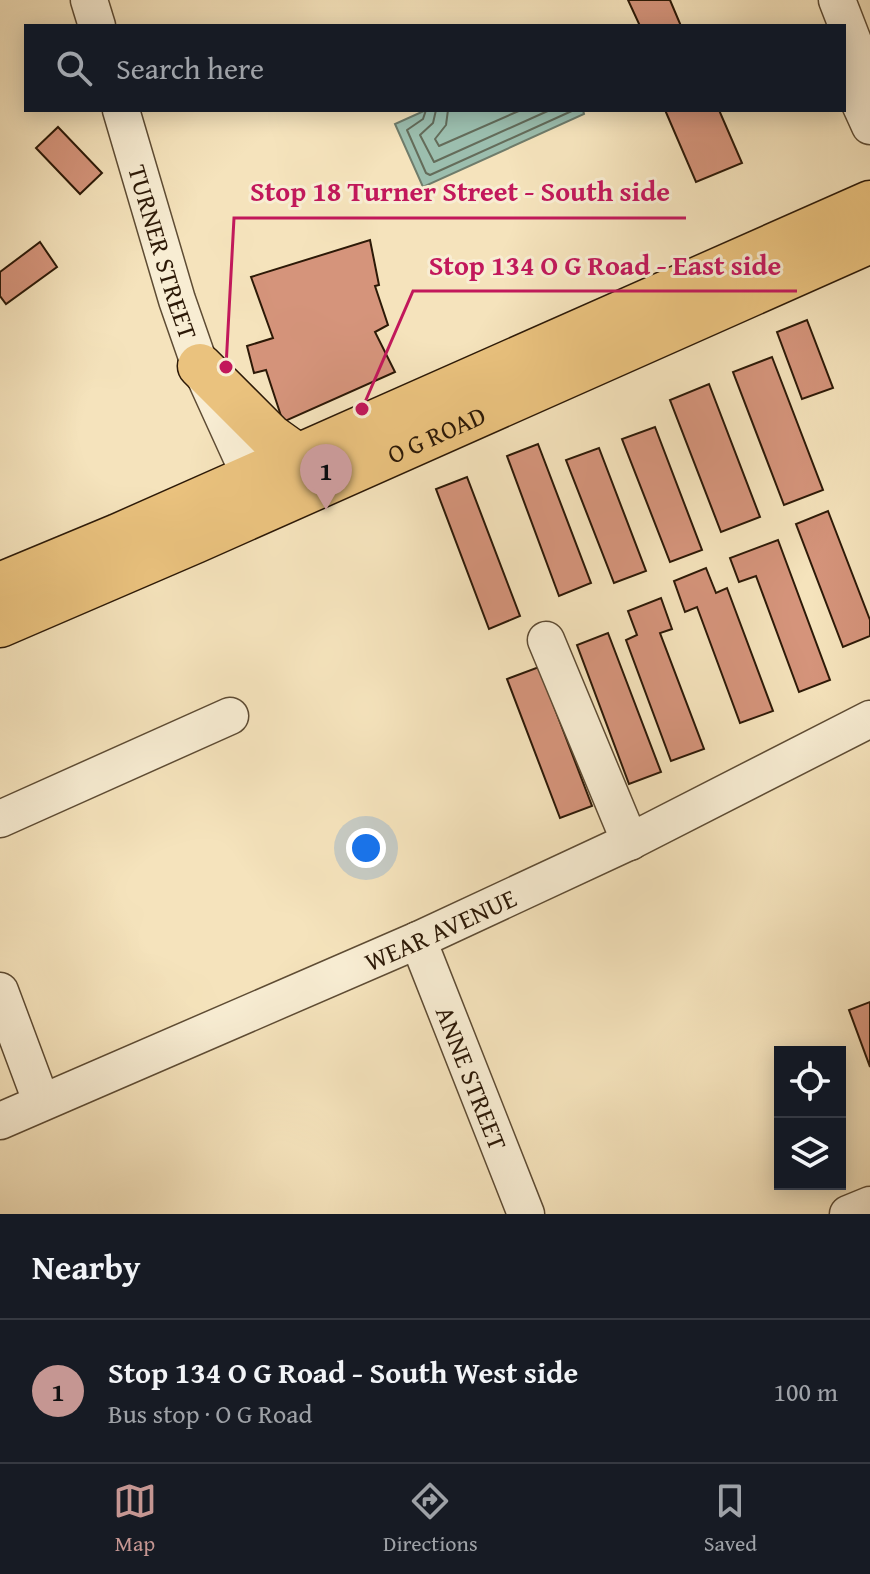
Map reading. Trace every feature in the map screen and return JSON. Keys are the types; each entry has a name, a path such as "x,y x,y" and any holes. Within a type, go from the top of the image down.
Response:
{"main road":[{"name":"O G ROAD","path":"0,625 258,493 299,457 870,203"},
{"name":"O G ROAD","path":"0,585 258,493 870,241"},
{"path":"200,366 271,437 299,457"}],"street":[{"path":"89,0 96,24"},
{"path":"837,0 863,67 860,104 870,126"},
{"name":"TURNER STREET","path":"122,112 177,300 200,366 258,493"},
{"path":"546,640 630,842"},
{"path":"0,819 230,716"},
{"name":"WEAR AVENUE","path":"0,1121 418,940 630,842 870,719"},
{"name":"ANNE STREET","path":"418,940 526,1214"},
{"path":"0,991 41,1101"},
{"path":"848,1214 870,1205"}],"water":[{"path":"422,112 584,114 423,187 395,124"}],"building":[{"path":"628,0 670,0 680,24 639,24"},
{"path":"666,112 720,112 742,163 696,182"},
{"path":"58,127 102,173 80,194 36,148"},
{"path":"370,240 379,285 375,286 388,325 375,332 395,372 283,422 266,370 254,373 247,346 273,338 251,277"},
{"path":"40,242 57,267 6,304 0,296 0,272"},
{"path":"807,320 833,388 802,399 777,332"},
{"path":"772,357 823,490 784,505 733,372"},
{"path":"709,384 760,517 721,532 670,400"},
{"path":"655,427 702,550 670,562 622,439"},
{"path":"538,444 591,583 559,596 507,456"},
{"path":"599,448 646,571 614,583 566,460"},
{"path":"467,477 520,616 489,629 436,489"},
{"path":"828,511 870,620 870,636 843,647 796,524"},
{"path":"778,540 830,680 799,692 756,576 739,582 730,558"},
{"path":"706,568 716,593 727,588 773,711 740,723 697,607 685,612 674,581"},
{"path":"661,598 672,629 660,633 704,749 671,761 626,640 637,635 628,611"},
{"path":"608,633 661,772 629,784 577,645"},
{"path":"539,667 592,806 560,818 507,679"},
{"path":"870,1002 870,1067 849,1010"}],"place":[{"name":"Stop 18 Turner Street - South side","path":"226,367"},
{"name":"Stop 134 O G Road - East side","path":"362,409"},
{"name":"Stop 134 O G Road - South West side","path":"326,510"}]}
